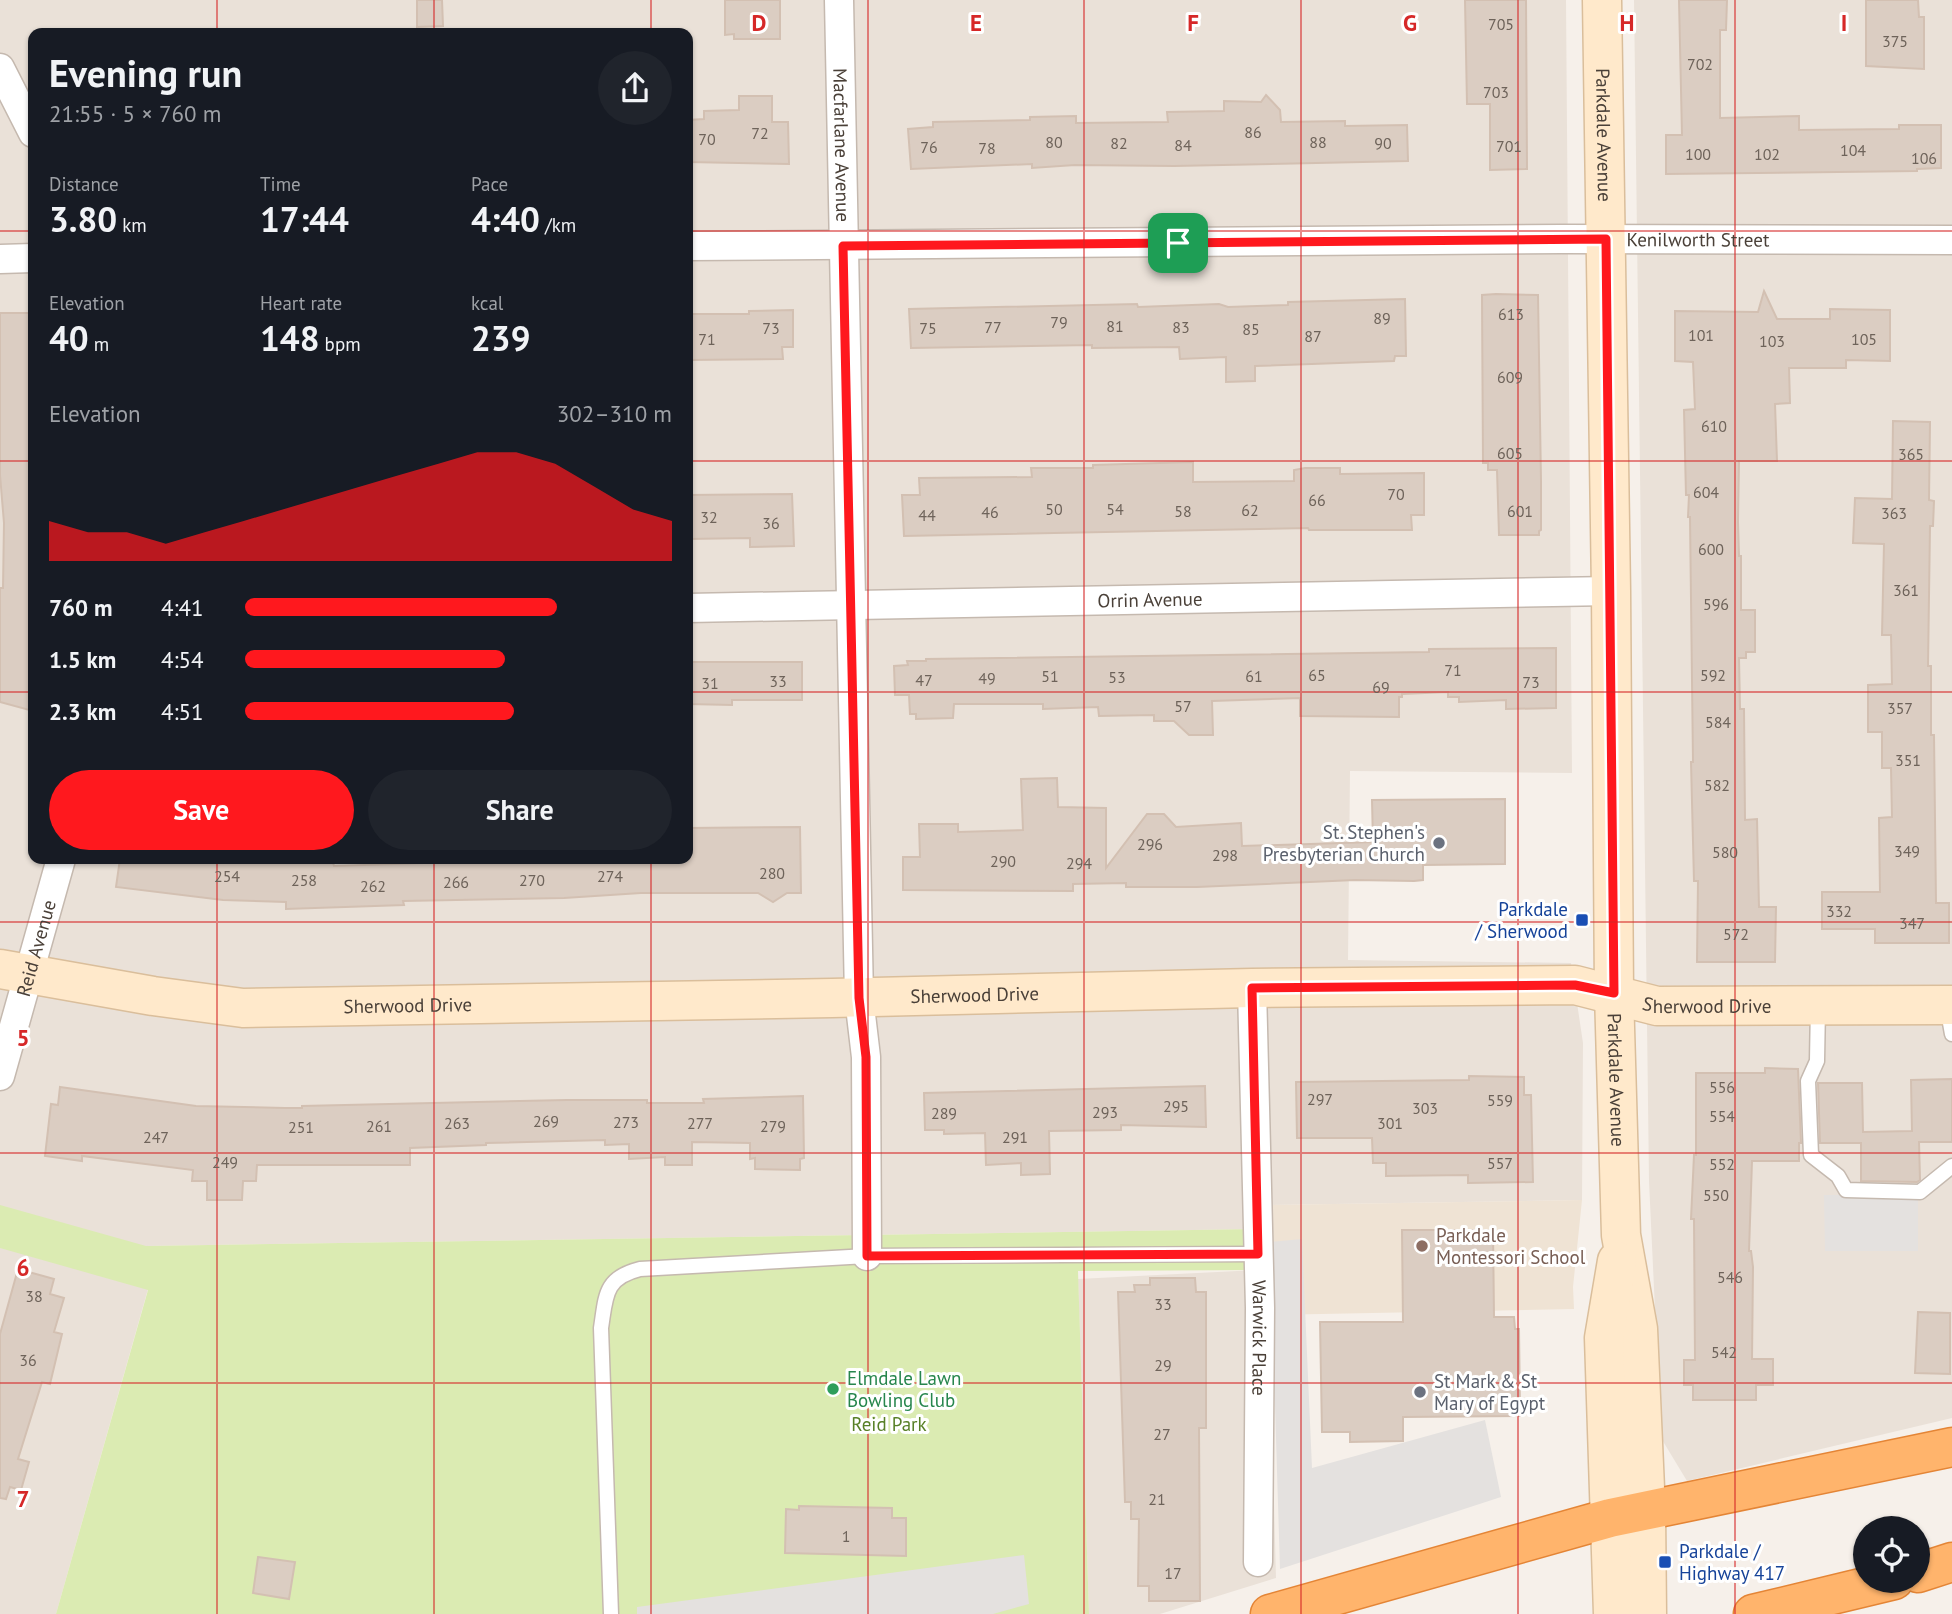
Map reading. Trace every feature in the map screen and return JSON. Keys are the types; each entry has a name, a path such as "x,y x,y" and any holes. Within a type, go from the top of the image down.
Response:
{"highway":[{"path":"1270,1614 1628,1514 1952,1447"},
{"path":"1930,1569 1952,1562"},
{"path":"1753,1614 1853,1590"}],"street":[{"name":"Macfarlane Avenue","path":"839,0 859,998 866,1057 867,1256"},
{"name":"Parkdale Avenue","path":"1602,0 1614,993 1621,1235 1604,1338 1628,1514 1647,1614"},
{"path":"0,68 28,123"},
{"name":"Kenilworth Street","path":"693,246 1606,239 1952,240"},
{"path":"0,259 28,258"},
{"name":"Orrin Avenue","path":"693,608 1611,591"},
{"name":"Reid Avenue","path":"0,1076 14,972 59,864"},
{"name":"Sherwood Drive","path":"14,972 153,996 243,1008 859,998 1252,988 1575,985 1657,1006 1818,1005 1950,1014"},
{"name":"Warwick Place","path":"1252,988 1260,1308 1258,1562"},
{"name":"Parkdale Avenue","path":"1613,1614 1628,1514"}],"lane":[{"path":"1818,1005 1817,1062 1808,1080 1811,1155 1838,1176 1846,1190 1920,1192 1952,1166"},
{"path":"611,1614 601,1328 611,1283 627,1273 640,1269 867,1256 1258,1254"}],"shaded area":[{"path":"0,0 1566,0 1572,773 1350,771 1348,960 1571,963 1583,1043 1582,1200 1266,1205 1276,1578 1160,1614 1089,1614 1078,1279 1257,1270 1257,1229 146,1246 148,1289 56,1614 0,1614"},
{"path":"1634,0 1952,0 1952,1418 1687,1481 1661,1438 1649,1181"},
{"path":"1824,1195 1918,1195 1918,1251 1825,1251"},
{"name":"Parkdale Montessori School","path":"1582,1200 1573,1287 1574,1309 1268,1315 1266,1205"},
{"path":"1302,1239 1312,1468 1485,1420 1501,1497 1280,1569 1270,1242"},
{"path":"1024,1555 1029,1604 993,1614 637,1614 637,1607"}],"green space":[{"name":"Reid Park","path":"0,1205 146,1246 1257,1229 1258,1270 1078,1271 1089,1614 56,1614 148,1290 0,1248"}],"building":[{"path":"417,0 442,0 443,26 417,27"},
{"path":"725,0 780,0 780,39 734,39 734,34 725,35"},
{"path":"1465,0 1526,0 1527,169 1490,170 1490,104 1467,104"},
{"path":"1679,0 1727,0 1726,30 1720,30 1720,118 1799,116 1799,130 1899,129 1899,125 1941,125 1941,168 1917,171 1666,174 1666,135 1682,135"},
{"path":"1866,0 1918,0 1919,17 1924,17 1924,69 1866,66"},
{"path":"1266,95 1280,110 1281,122 1345,121 1345,126 1407,125 1408,161 1174,166 1075,165 1032,168 1032,164 911,169 908,129 933,127 933,122 1076,116 1076,123 1168,122 1167,112 1224,111 1224,101 1261,102"},
{"path":"739,96 772,96 772,122 788,122 789,164 693,162 693,120 704,119 704,111 739,110"},
{"path":"1764,291 1777,319 1830,319 1830,309 1890,310 1890,361 1846,360 1846,368 1789,368 1790,403 1775,404 1777,461 1739,461 1741,610 1755,610 1755,652 1746,652 1746,658 1739,658 1740,709 1744,709 1745,820 1757,819 1759,907 1776,907 1775,962 1697,962 1698,881 1694,881 1691,762 1690,517 1689,495 1686,495 1684,410 1695,409 1693,362 1675,361 1675,311 1758,312"},
{"path":"1482,295 1538,295 1541,481 1539,535 1499,535 1497,470 1488,470 1488,463 1483,463"},
{"path":"1405,299 1406,356 1395,356 1394,361 1255,366 1255,381 1226,382 1226,357 1180,359 1179,347 1092,348 1092,345 911,348 909,309 1137,304 1138,307 1219,304 1228,307 1288,305 1288,302"},
{"path":"793,310 793,347 782,347 783,359 693,360 693,314 749,314 749,311"},
{"path":"0,313 28,313 28,710 0,702 0,588 3,588 4,523 0,475"},
{"path":"1893,421 1930,422 1929,500 1934,501 1933,526 1930,526 1928,666 1931,666 1931,735 1934,735 1936,903 1949,903 1949,943 1875,943 1875,929 1822,929 1822,892 1880,892 1879,818 1892,817 1891,768 1882,768 1882,732 1868,732 1868,685 1892,684 1891,635 1882,635 1884,544 1853,543 1855,498 1892,499"},
{"path":"1193,462 1193,482 1294,481 1294,470 1305,468 1340,468 1340,474 1424,473 1424,515 1411,515 1412,530 1308,528 904,536 902,495 920,495 919,478 1032,477 1031,468 1093,468 1093,465"},
{"path":"792,494 794,546 750,547 750,538 693,539 693,495"},
{"path":"1556,648 1556,708 1506,709 1506,700 1459,702 1459,697 1448,697 1448,692 1402,694 1402,697 1399,697 1399,717 1300,716 1300,698 1212,701 1213,735 1189,735 1174,721 1154,721 1154,715 1099,716 1098,707 1043,709 1043,704 954,704 953,718 916,719 916,714 910,714 909,695 895,695 894,666 908,665 907,661 926,659"},
{"path":"693,662 802,662 802,700 732,700 732,705 693,704"},
{"path":"1057,778 1058,807 1106,808 1106,868 1147,814 1164,814 1176,827 1241,823 1242,846 1373,842 1372,800 1505,799 1505,864 1423,865 1423,880 1414,881 1355,880 1197,887 1126,887 1126,883 1073,884 1073,891 903,890 903,857 920,857 919,824 958,824 958,832 1023,830 1021,779"},
{"path":"800,827 801,893 787,893 773,902 758,893 641,893 564,898 403,901 404,905 286,909 286,902 223,900 116,887 119,864 693,864 693,828"},
{"path":"1765,1068 1798,1069 1801,1143 1799,1161 1752,1161 1749,1251 1753,1267 1752,1359 1773,1359 1773,1385 1756,1385 1756,1400 1693,1400 1693,1385 1684,1385 1684,1360 1695,1360 1694,1219 1691,1219 1696,1155 1696,1073 1765,1073"},
{"path":"1469,1076 1524,1077 1524,1095 1531,1095 1533,1182 1468,1183 1468,1175 1386,1176 1386,1163 1373,1163 1372,1138 1297,1138 1296,1082 1469,1080"},
{"path":"1952,1079 1952,1142 1919,1142 1920,1180 1917,1182 1861,1181 1861,1143 1820,1143 1818,1083 1862,1083 1863,1132 1912,1131 1911,1080"},
{"path":"1205,1086 1206,1127 1121,1125 1121,1130 1049,1131 1050,1174 1021,1175 1021,1163 986,1165 985,1133 944,1134 944,1130 925,1130 924,1093"},
{"path":"60,1087 196,1106 285,1108 567,1100 704,1103 703,1099 803,1096 804,1158 800,1159 800,1170 755,1169 755,1158 750,1159 750,1143 692,1142 692,1165 665,1165 665,1157 629,1159 629,1144 605,1145 605,1140 410,1148 410,1165 257,1165 256,1181 243,1181 242,1200 207,1200 207,1181 192,1181 193,1170 82,1156 82,1161 45,1156 51,1104 58,1105"},
{"name":"St Mark & St Mary of Egypt","path":"1402,1230 1493,1230 1494,1317 1514,1317 1515,1329 1519,1329 1520,1416 1403,1417 1403,1441 1350,1442 1350,1432 1322,1432 1320,1322 1403,1322"},
{"path":"18,1269 54,1279 50,1294 64,1298 54,1332 62,1334 50,1384 42,1382 18,1459 29,1462 21,1490 10,1487 6,1499 0,1498 0,1334"},
{"path":"1150,1278 1195,1278 1196,1292 1206,1292 1206,1428 1199,1428 1200,1601 1149,1601 1149,1586 1138,1586 1139,1519 1131,1519 1131,1502 1125,1502 1118,1292 1135,1292 1134,1285 1150,1285"},
{"path":"1918,1312 1950,1313 1950,1374 1915,1373"},
{"path":"799,1506 892,1508 892,1518 906,1518 906,1556 785,1553 786,1509 799,1510"},
{"path":"258,1557 295,1562 289,1599 253,1593"}],"place":[{"name":"St. Stephen's Presbyterian Church","path":"1439,843"},
{"name":"Parkdale / Sherwood","path":"1582,920"},
{"name":"Parkdale Montessori School","path":"1422,1246"},
{"name":"Elmdale Lawn Bowling Club","path":"833,1389"},
{"name":"St Mark & St Mary of Egypt","path":"1420,1392"},
{"name":"Parkdale / Highway 417","path":"1665,1562"}],"route":[{"path":"1606,239 1614,993 1575,985 1252,988 1258,1254 867,1256 866,1057 859,998 843,246 1178,243 1606,239"}]}
